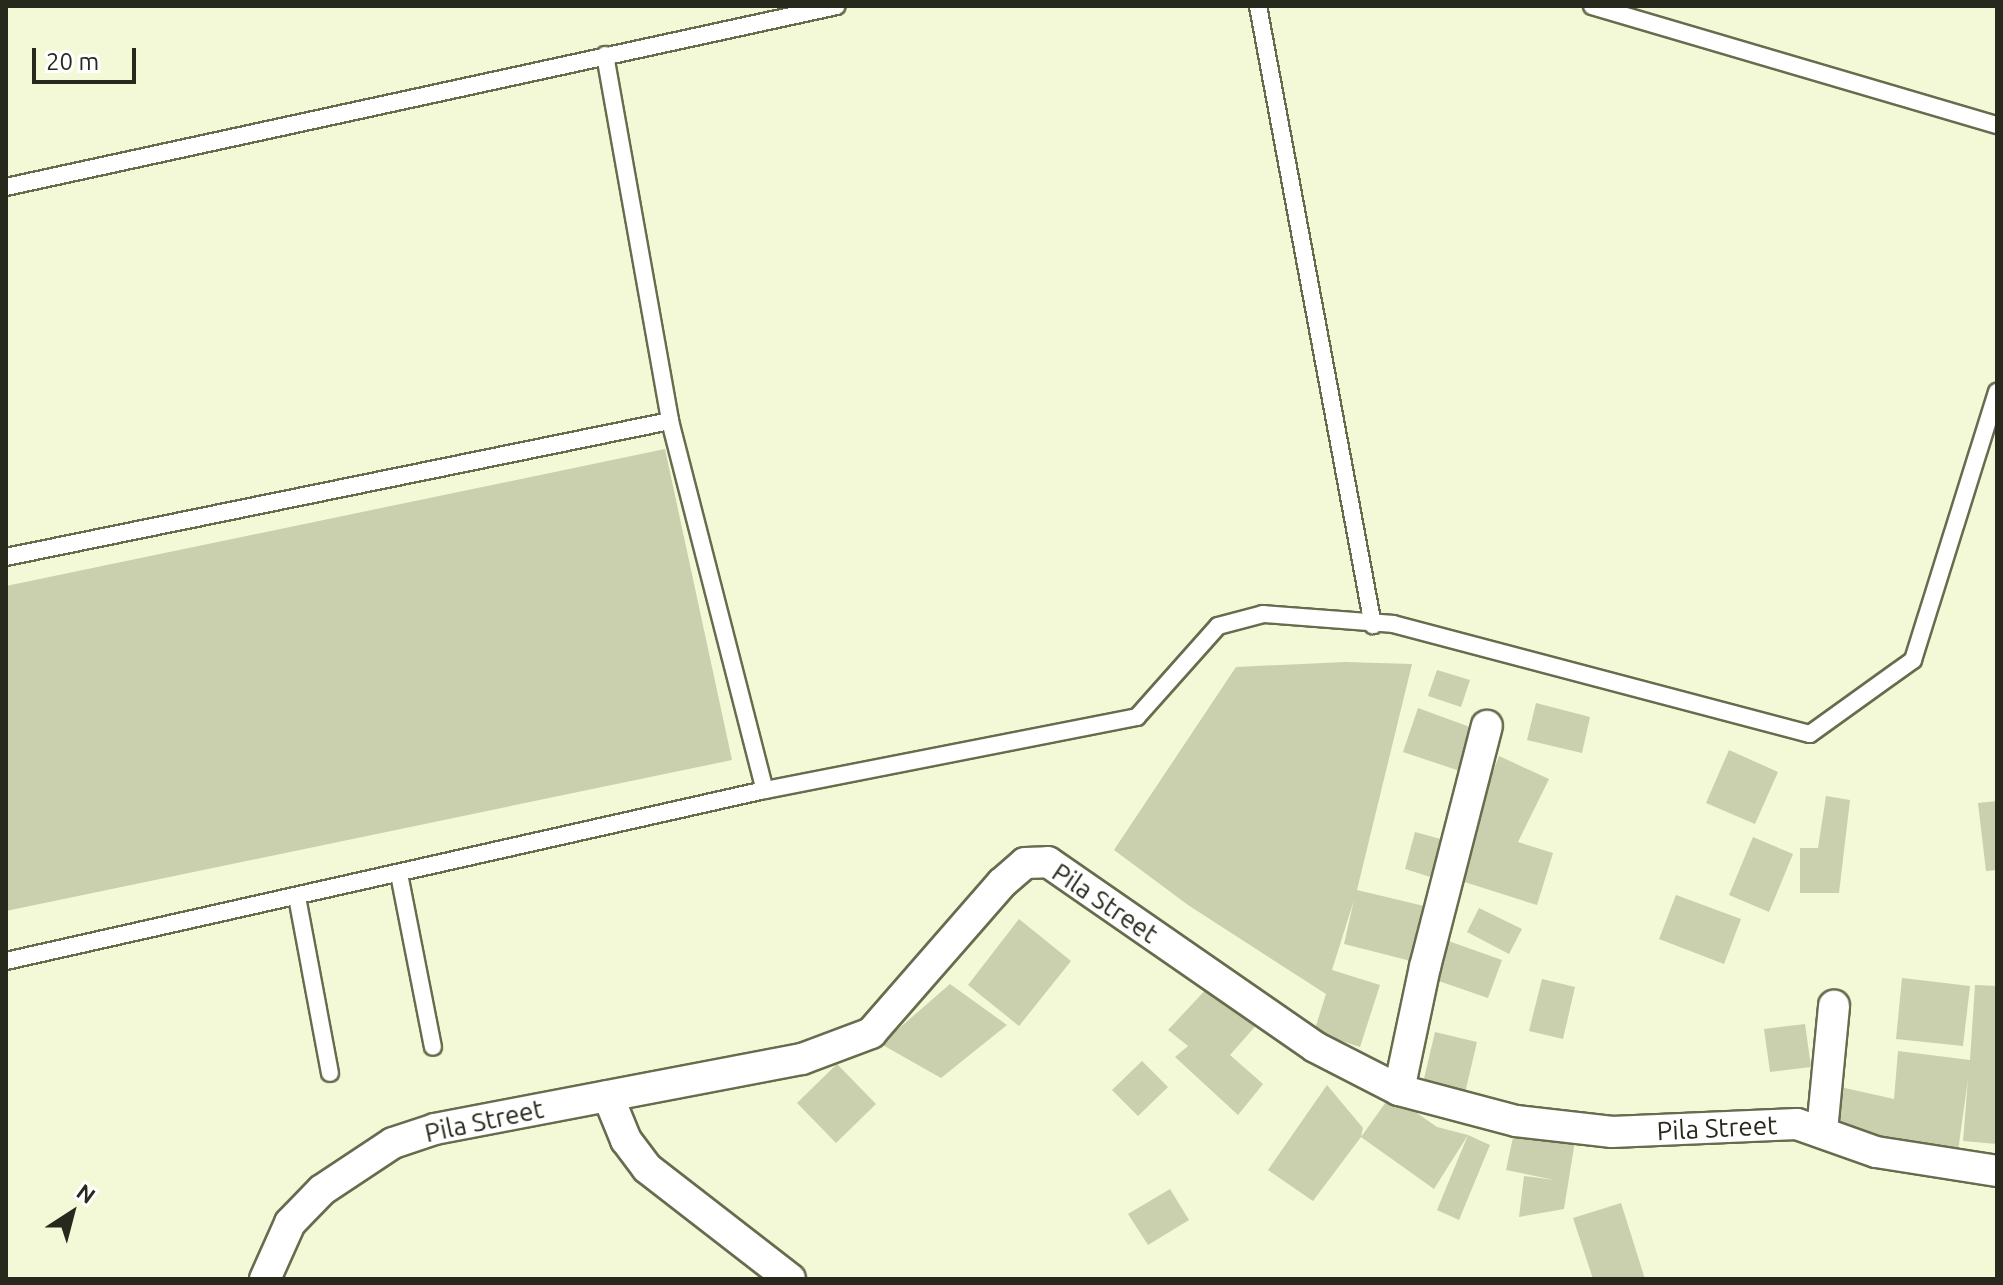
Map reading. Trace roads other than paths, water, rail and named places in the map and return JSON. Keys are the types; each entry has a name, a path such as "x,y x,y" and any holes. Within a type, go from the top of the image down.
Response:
{"street":[{"path":"1399,1090 1425,967 1487,726"},
{"name":"Pila Street","path":"265,1279 290,1223 322,1190 393,1143 435,1129 802,1059 871,1033 1002,883 1025,863 1048,862 1315,1047 1399,1090 1516,1121 1612,1132 1797,1124 1876,1152 1997,1171"},
{"path":"1822,1131 1834,1006"},
{"path":"608,1096 626,1140 647,1168 790,1279"}],"lane":[{"path":"6,187 837,6"},
{"path":"1258,6 1373,625"},
{"path":"1592,6 1997,125"},
{"path":"605,55 670,421 765,790"},
{"path":"6,961 765,790 1137,717 1218,626 1263,614 1373,625 1393,624 1810,734 1913,660 1997,392"},
{"path":"6,557 670,421"},
{"path":"399,874 433,1047"},
{"path":"297,897 330,1073"}]}
